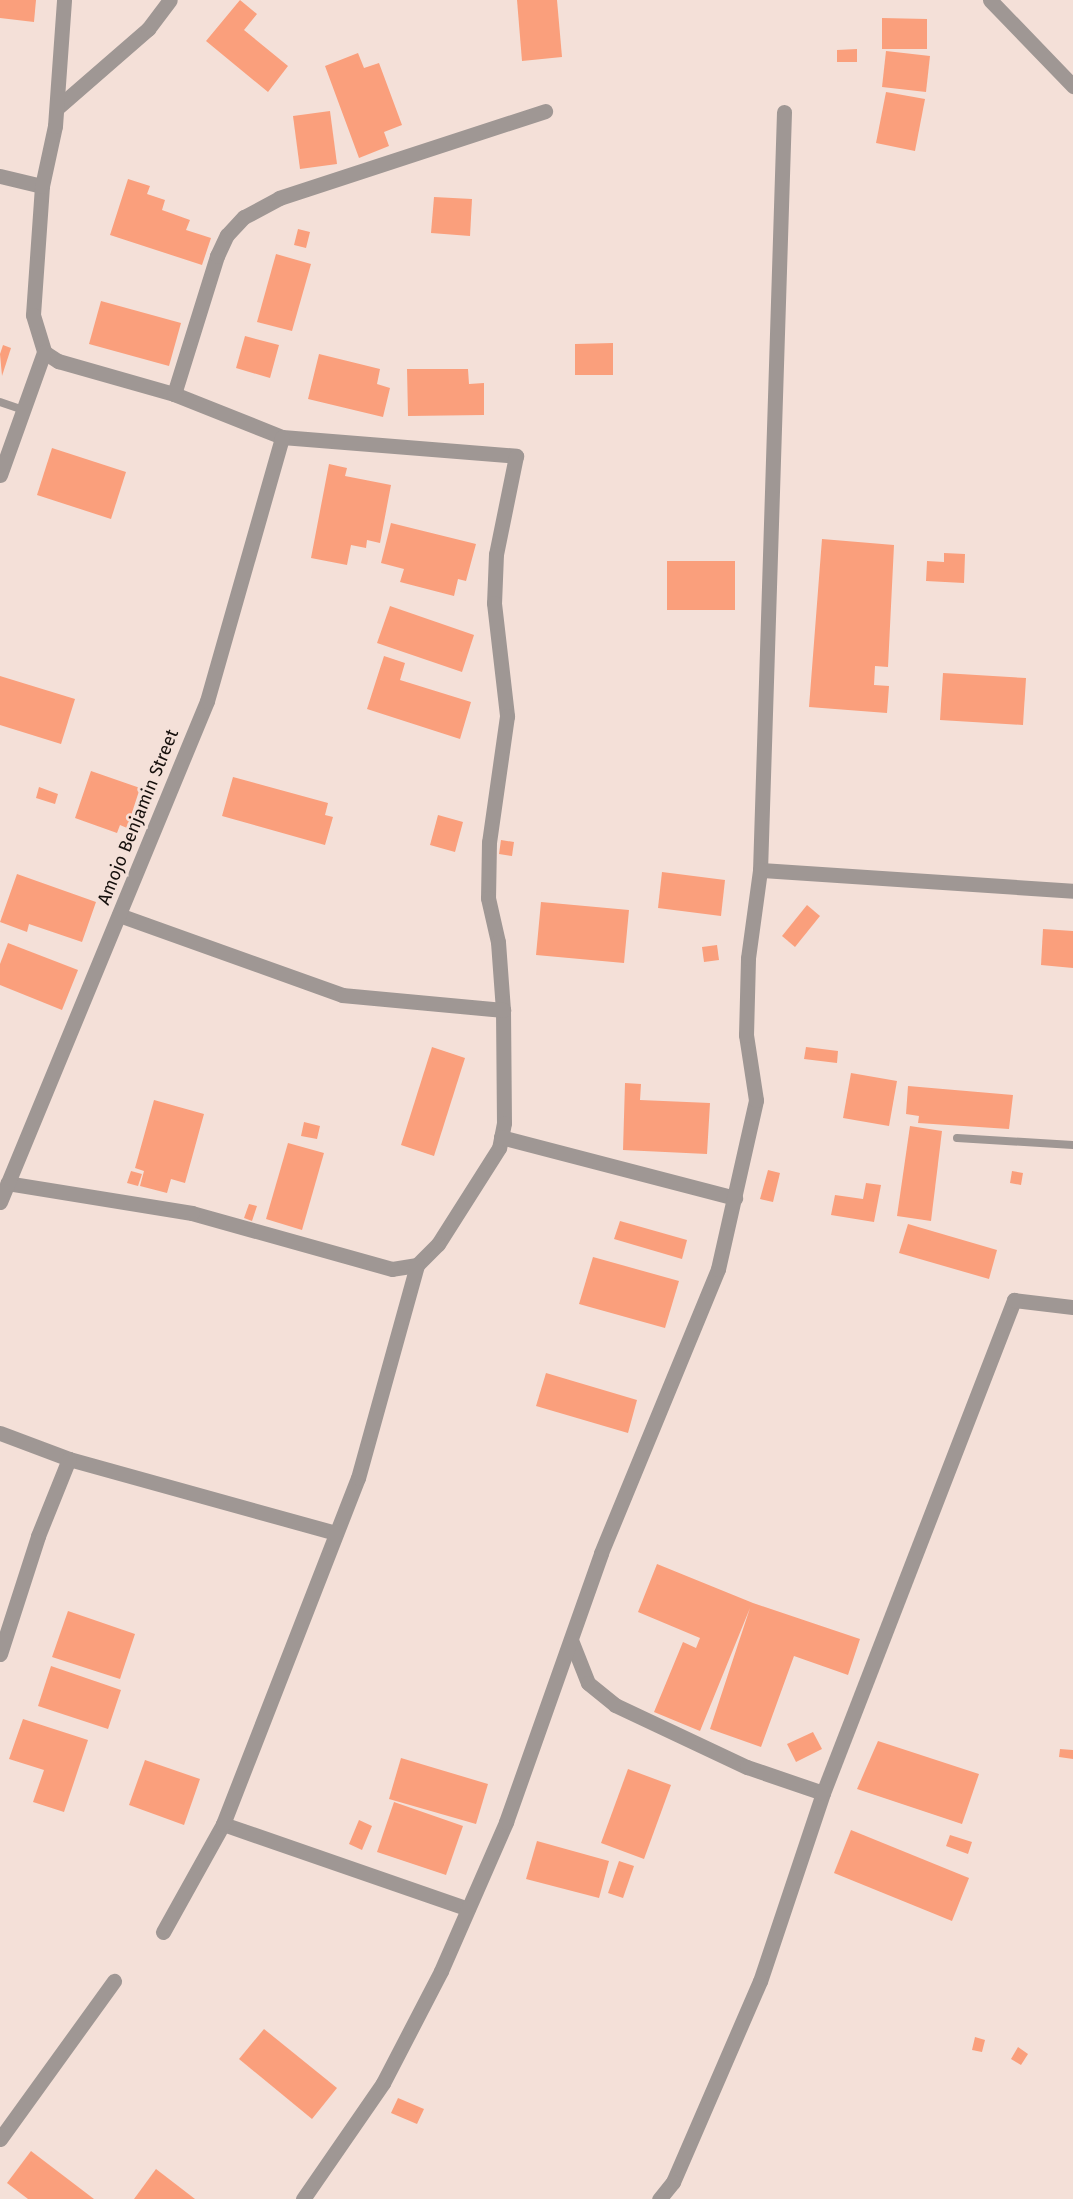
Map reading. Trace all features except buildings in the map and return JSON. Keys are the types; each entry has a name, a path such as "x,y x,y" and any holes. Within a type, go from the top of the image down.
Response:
{"street":[{"path":"0,475 44,352 33,315 42,186 57,108 64,0"},
{"path":"57,108 148,29 170,0"},
{"path":"990,0 1073,86"},
{"path":"174,394 217,256 227,235 244,217 279,198 545,111"},
{"path":"303,2199 384,2083 468,1909 506,1822 655,1416 718,1269 735,1197 756,1100 746,1035 748,958 760,870 784,112"},
{"path":"0,176 42,186"},
{"path":"44,352 58,361 174,394 282,437 516,456 501,513 494,603 507,716 489,842 488,898 498,942 502,1010 499,1148 438,1244 417,1265 358,1478 223,1824 163,1932"},
{"name":"Amojo Benjamin Street","path":"0,1202 207,700 282,437"},
{"path":"760,870 1073,891"},
{"path":"119,915 342,995 502,1010"},
{"path":"501,1137 735,1197"},
{"path":"7,1183 192,1213 392,1269 417,1265"},
{"path":"659,2199 673,2181 760,1981 823,1793 1014,1300 1073,1307"},
{"path":"0,1433 69,1459 336,1533"},
{"path":"0,1654 38,1536 69,1459"},
{"path":"571,1640 588,1683 615,1706 747,1767 823,1793"},
{"path":"223,1824 468,1909"},
{"path":"0,2139 114,1981"}],"lane":[{"path":"0,402 23,410"},
{"path":"957,1138 1073,1145"}]}
